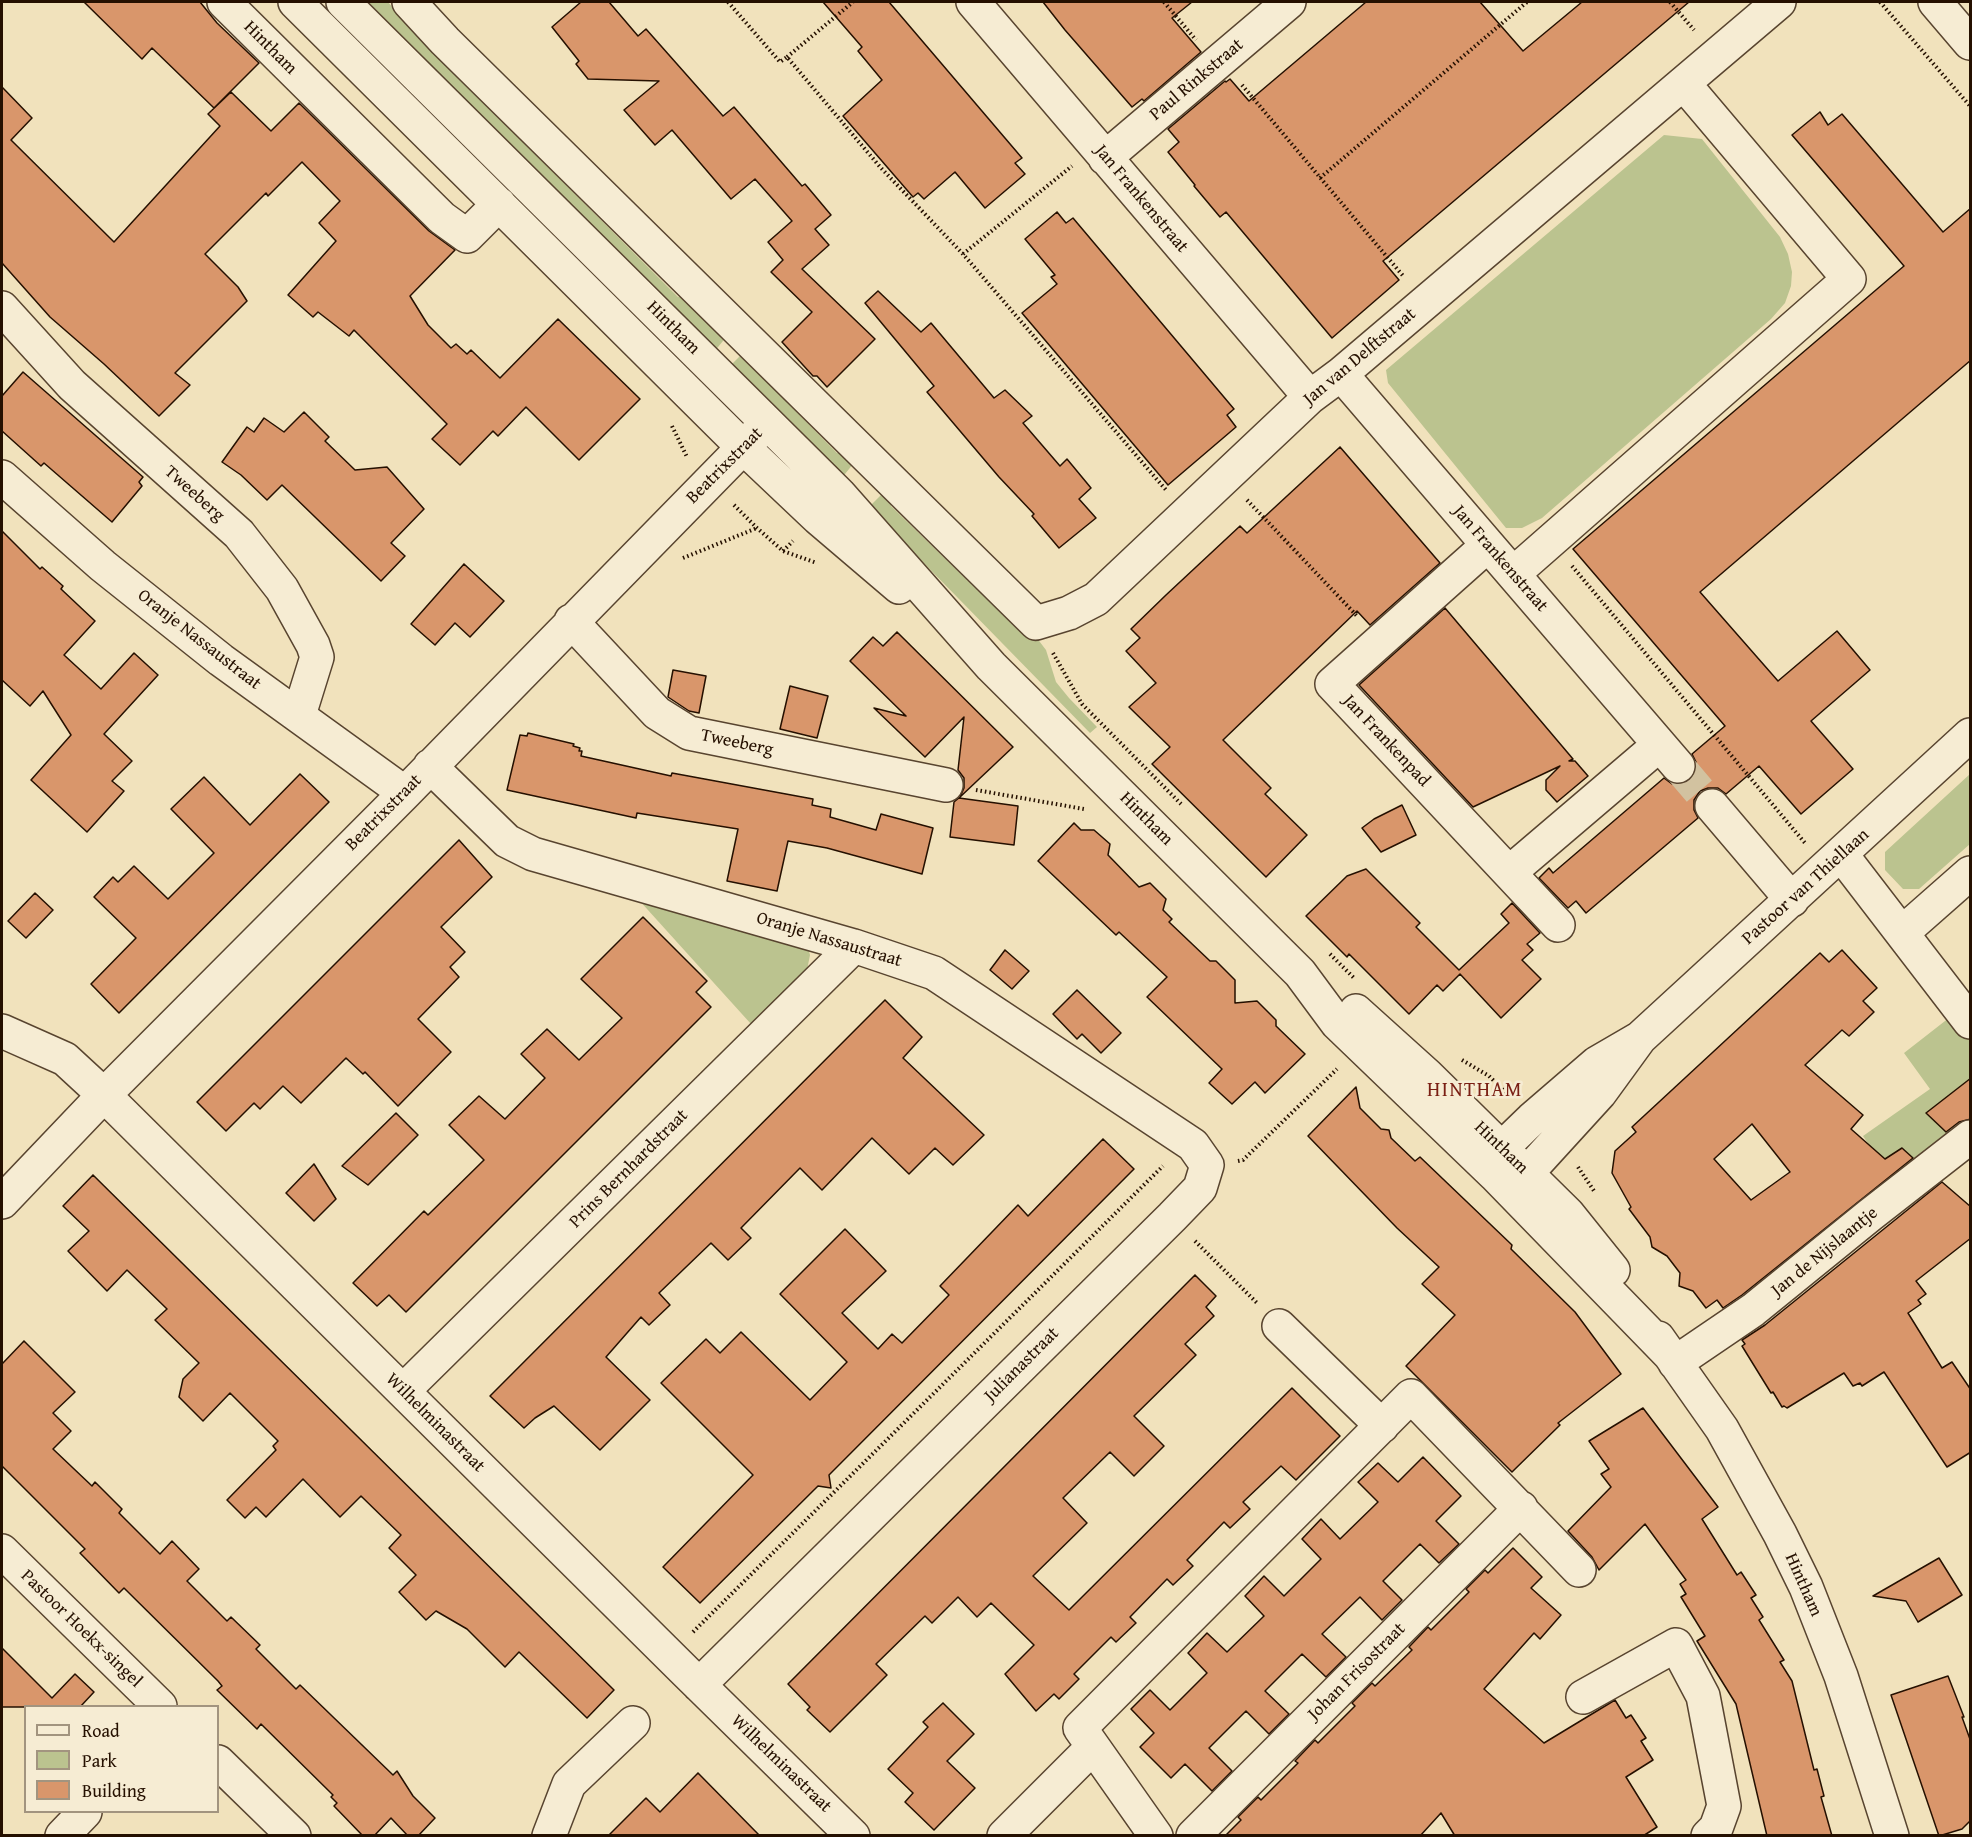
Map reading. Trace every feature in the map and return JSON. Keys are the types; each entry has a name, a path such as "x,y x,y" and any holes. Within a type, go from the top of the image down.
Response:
{"street":[{"name":"Hintham","path":"224,2 442,218 467,236 499,204"},
{"name":"Hintham","path":"295,2 743,447 818,518 991,666"},
{"name":"Hintham","path":"343,2 839,494 991,666 1300,973 1337,1023 1508,1165 1672,1359 1722,1429 1780,1534 1806,1587 1841,1676 1892,1836"},
{"name":"Jan van Delftstraat","path":"409,2 453,49 1036,622 1069,614 1096,599 1310,397 1341,374 1779,2"},
{"name":"Jan Frankenstraat","path":"974,2 1310,397"},
{"name":"Paul Rinkstraat","path":"1101,152 1218,61 1289,2"},
{"path":"1935,2 1971,43"},
{"path":"1513,574 1849,279 1684,84"},
{"name":"Tweeberg","path":"2,308 72,385 239,534 282,589 313,645 317,657 299,715"},
{"name":"Jan Frankenstraat","path":"1341,374 1668,756 1510,872"},
{"name":"Beatrixstraat","path":"2,1202 104,1095 405,793 767,423"},
{"name":"Oranje Nassaustraat","path":"2,477 112,573 221,660 405,793"},
{"name":"Jan Frankenpad","path":"1488,545 1332,684 1558,925"},
{"name":"Tweeberg","path":"571,621 657,713 689,733 946,785"},
{"name":"Pastoor van Thiellaan","path":"1508,1165 1597,1063 1640,1038 1971,735"},
{"name":"Oranje Nassaustraat","path":"430,766 507,841 533,854 854,946 934,973 1200,1155"},
{"path":"1712,806 1792,900"},
{"path":"1834,862 1903,932 1971,1022"},
{"path":"1903,932 1971,873"},
{"name":"Prins Bernhardstraat","path":"403,1391 854,946"},
{"name":"Wilhelminastraat","path":"2,1031 65,1059 104,1095 853,1836"},
{"name":"Jan de Nijslaantje","path":"1672,1359 1753,1311 1870,1215 1971,1137"},
{"name":"Julianastraat","path":"699,1685 1200,1188 1200,1155"},
{"path":"1279,1326 1382,1426"},
{"path":"1156,1836 1080,1728 1411,1396 1580,1570"},
{"name":"Johan Frisostraat","path":"1193,1836 1521,1508"},
{"name":"Pastoor Hoekx-singel","path":"2,1551 158,1705"},
{"path":"1583,1697 1676,1645 1703,1696 1724,1806 1716,1828 1708,1836"},
{"path":"549,1836 569,1784 633,1723"},
{"path":"1004,1836 1093,1747"},
{"path":"219,1763 294,1836"},
{"path":"62,1836 84,1813"}],"path":[{"path":"728,2 780,63 853,2"},
{"path":"1164,2 1218,61 1426,302"},
{"path":"1320,178 1527,2"},
{"path":"1880,2 1971,106"},
{"path":"787,57 881,168 963,254 1185,513"},
{"path":"963,254 1101,152"},
{"path":"1225,477 1381,641"},
{"path":"1551,540 1834,862"},
{"path":"946,785 1084,808"},
{"path":"693,1632 1158,1170 1200,1155 1243,1160 1338,1068"},
{"path":"1172,1217 1279,1326"}],"green space":[{"path":"361,2 388,2 412,31 678,297 687,295 727,336 714,352"},
{"path":"1664,135 1702,139 1780,237 1788,254 1792,272 1791,286 1785,303 1771,319 1542,518 1522,528 1506,528 1388,383 1386,370"},
{"path":"745,351 762,370 768,383 837,453 842,451 853,464 841,479 729,367"},
{"path":"885,491 891,496 891,506 995,607 1008,607 1030,629 1046,650 1056,682 1097,727 1090,733 869,507"},
{"path":"1970,774 1970,844 1919,889 1903,889 1885,870 1885,852"},
{"path":"638,899 807,944 810,955 807,970 751,1024"},
{"path":"1954,1014 1970,1035 1970,1131 1898,1188 1863,1136 1930,1089 1904,1053"}],"building":[{"path":"84,2 200,2 217,23 259,63 214,108 152,48 142,59"},
{"path":"581,2 609,2 638,36 646,29 723,116 734,107 802,186 805,184 831,215 815,229 829,245 802,269 875,339 827,387 817,376 813,376 782,342 812,312 771,272 783,260 768,242 792,221 755,179 731,199 672,130 655,145 624,110 659,81 588,79 576,64 579,61 552,27"},
{"path":"823,2 889,2 1022,158 1015,163 1025,174 985,208 955,172 924,199 918,193 913,197 843,116 882,80 858,51 862,47"},
{"path":"1043,2 1192,2 1172,18 1201,52 1144,101 1142,99 1132,107"},
{"path":"1366,2 1480,2 1523,51 1582,2 1689,2 1383,261 1399,280 1332,338 1226,212 1220,217 1194,186 1168,152 1179,142 1168,129 1230,79 1249,101"},
{"path":"2,87 32,118 11,140 114,242 220,126 208,114 231,92 271,131 299,103 429,231 455,250 410,296 428,325 451,348 456,344 467,354 471,350 500,378 558,319 640,399 579,460 526,407 498,436 493,431 460,465 432,439 447,424 354,330 349,336 318,312 313,317 288,295 336,241 319,223 340,201 302,162 268,196 266,193 205,254 238,287 247,301 175,373 190,385 159,416 50,317 2,263"},
{"path":"1820,112 1828,125 1842,114 1943,232 1971,208 1971,360 1700,592 1778,681 1837,631 1870,670 1811,721 1853,769 1801,814 1759,766 1726,794 1718,788 1700,791 1694,800 1694,810 1698,818 1586,913 1576,901 1568,908 1539,878 1549,868 1553,873 1664,778 1672,784 1690,781 1696,772 1696,762 1692,754 1725,726 1573,549 1904,266 1792,135"},
{"path":"1057,212 1066,223 1073,218 1234,409 1227,415 1236,427 1168,485 1022,313 1057,284 1051,277 1055,275 1025,239"},
{"path":"878,291 921,332 931,323 994,398 1005,390 1032,416 1023,423 1060,466 1067,459 1091,488 1079,499 1096,518 1059,548 1032,516 1034,514 999,477 927,392 934,386 865,303"},
{"path":"23,372 143,477 139,482 142,486 112,522 44,463 41,466 2,431 2,396"},
{"path":"304,412 329,437 325,441 355,470 387,467 424,509 391,543 405,556 381,581 282,485 267,500 241,475 222,462 247,427 254,432 264,418 284,432"},
{"path":"1340,447 1440,563 1370,625 1357,611 1223,740 1271,788 1265,794 1307,835 1266,877 1152,764 1170,747 1129,707 1156,683 1126,651 1140,638 1131,629 1166,595 1240,526 1247,533"},
{"path":"2,531 40,569 42,567 63,586 61,589 95,621 64,655 101,689 134,653 158,675 104,734 132,761 112,781 124,791 87,832 31,780 71,735 43,691 30,706 2,680"},
{"path":"464,564 504,601 470,637 455,623 435,645 411,624"},
{"path":"1445,608 1573,759 1569,761 1575,761 1588,776 1557,802 1546,790 1546,780 1560,766 1473,807 1359,685"},
{"path":"897,632 1013,747 959,798 1018,806 1014,845 950,837 954,802 960,797 964,788 964,778 958,770 964,717 925,757 874,708 906,716 850,661 873,637 883,646"},
{"path":"673,670 706,676 699,713 689,711 668,697"},
{"path":"790,686 828,696 817,738 780,729"},
{"path":"528,733 574,744 573,746 582,751 581,756 671,776 672,773 813,799 812,805 831,809 830,817 876,830 881,814 933,828 922,874 827,848 788,841 777,891 727,881 738,829 637,813 636,818 507,790 520,735 527,736"},
{"path":"300,774 329,802 119,1013 91,984 136,938 94,897 113,877 118,882 134,866 168,899 214,853 171,809 204,777 250,825"},
{"path":"1402,805 1416,835 1381,852 1362,828 1374,819"},
{"path":"1074,823 1081,830 1094,830 1110,844 1108,855 1139,887 1150,883 1166,899 1163,910 1172,919 1169,922 1210,961 1216,961 1235,980 1235,1003 1257,1001 1276,1020 1276,1026 1305,1054 1265,1093 1255,1082 1232,1104 1209,1083 1222,1069 1147,997 1167,977 1119,932 1116,935 1038,861"},
{"path":"459,840 492,877 441,927 465,952 450,967 459,977 418,1019 451,1052 398,1106 365,1072 363,1074 346,1058 301,1103 283,1086 260,1109 254,1103 226,1131 197,1102"},
{"path":"1366,869 1420,923 1416,927 1459,970 1509,923 1501,914 1512,903 1540,933 1527,944 1533,950 1522,960 1541,979 1501,1018 1460,974 1443,991 1437,985 1409,1014 1349,954 1347,957 1306,916 1347,876"},
{"path":"35,893 53,910 26,938 8,921"},
{"path":"643,917 707,981 696,992 711,1007 406,1312 389,1295 377,1306 353,1283 424,1211 428,1215 484,1160 449,1125 479,1096 505,1119 545,1078 521,1054 547,1029 579,1060 622,1018 581,979"},
{"path":"1005,950 1029,971 1012,989 990,970"},
{"path":"1842,950 1877,988 1863,1001 1874,1012 1849,1036 1842,1030 1805,1065 1863,1115 1851,1129 1885,1159 1902,1148 1913,1158 1742,1295 1723,1308 1717,1300 1706,1308 1693,1291 1679,1286 1680,1273 1667,1256 1652,1247 1650,1237 1629,1209 1631,1207 1612,1173 1615,1151 1636,1132 1632,1127 1820,953 1829,962","holes":["1752,1124 1790,1172 1751,1200 1714,1159"]},
{"path":"1077,990 1121,1033 1101,1053 1082,1034 1077,1039 1053,1014"},
{"path":"885,1000 922,1037 903,1058 984,1135 953,1165 935,1148 909,1174 872,1138 822,1190 800,1168 741,1228 751,1238 728,1260 711,1243 659,1293 670,1305 649,1325 641,1317 606,1357 650,1400 600,1450 554,1406 524,1428 490,1396"},
{"path":"1971,1078 1971,1119 1959,1122 1946,1132 1926,1113"},
{"path":"1356,1087 1360,1108 1381,1129 1389,1130 1391,1138 1415,1161 1420,1157 1512,1245 1511,1249 1575,1312 1621,1374 1558,1423 1560,1425 1512,1472 1406,1366 1455,1315 1422,1284 1439,1267 1397,1228 1308,1136"},
{"path":"396,1113 418,1135 368,1185 342,1166"},
{"path":"1103,1139 1134,1169 829,1475 831,1488 818,1486 700,1603 663,1567 753,1475 661,1383 706,1339 720,1353 741,1332 810,1400 847,1362 780,1294 845,1229 886,1271 842,1313 878,1349 892,1334 902,1343 949,1295 940,1286 1018,1205 1028,1216"},
{"path":"314,1164 336,1199 314,1221 286,1193"},
{"path":"93,1175 614,1690 587,1718 519,1652 505,1667 467,1629 436,1611 426,1620 399,1592 416,1575 389,1548 401,1535 361,1496 340,1517 303,1479 266,1517 256,1507 245,1518 227,1500 276,1450 273,1446 278,1441 230,1393 203,1421 179,1397 183,1379 199,1363 155,1320 167,1309 127,1270 107,1291 68,1251 89,1231 63,1206"},
{"path":"1942,1182 1971,1207 1971,1238 1916,1281 1926,1294 1918,1300 1921,1304 1908,1313 1942,1368 1952,1362 1971,1390 1971,1452 1947,1467 1884,1372 1862,1386 1860,1383 1853,1386 1844,1373 1787,1408 1782,1407 1773,1392 1771,1393 1742,1346 1745,1344 1742,1340 1765,1325"},
{"path":"1195,1275 1216,1296 1206,1307 1214,1316 1185,1344 1196,1355 1134,1416 1164,1446 1134,1476 1110,1452 1063,1498 1087,1523 1033,1576 1069,1610 1292,1388 1340,1436 1296,1480 1281,1466 1243,1502 1250,1509 1230,1528 1224,1522 1187,1560 1193,1566 1173,1585 1167,1579 1130,1617 1136,1623 1116,1642 1111,1637 1074,1674 1079,1679 1059,1699 1054,1694 1036,1711 1005,1674 1034,1645 991,1603 977,1617 958,1597 932,1623 925,1616 876,1664 887,1675 830,1732 807,1710 810,1707 788,1684"},
{"path":"24,1341 75,1392 53,1413 71,1431 53,1449 92,1486 95,1482 122,1509 119,1513 160,1554 172,1541 199,1569 187,1581 227,1621 231,1617 260,1645 256,1649 296,1689 300,1685 393,1775 397,1771 413,1796 435,1818 418,1836 408,1836 391,1818 374,1836 363,1836 334,1806 337,1803 331,1797 333,1795 261,1724 257,1729 217,1690 222,1686 218,1681 124,1588 119,1593 80,1553 85,1549 2,1466 2,1364"},
{"path":"1643,1408 1718,1507 1702,1519 1737,1575 1741,1572 1756,1595 1751,1598 1763,1617 1759,1620 1784,1660 1780,1662 1792,1681 1814,1770 1817,1769 1824,1796 1821,1797 1832,1836 1767,1836 1736,1704 1697,1641 1705,1636 1681,1597 1686,1594 1680,1584 1686,1580 1645,1524 1599,1570 1592,1557 1568,1531 1611,1487 1601,1474 1609,1469 1589,1441"},
{"path":"1423,1457 1461,1496 1436,1521 1459,1544 1439,1563 1420,1544 1383,1581 1402,1600 1382,1620 1360,1597 1322,1634 1346,1657 1326,1677 1302,1654 1265,1691 1289,1714 1269,1734 1246,1711 1209,1748 1232,1771 1212,1791 1185,1764 1171,1778 1140,1747 1154,1733 1131,1709 1150,1690 1170,1710 1207,1673 1188,1653 1207,1633 1227,1652 1264,1616 1245,1596 1264,1576 1284,1596 1321,1559 1302,1539 1321,1519 1340,1539 1378,1502 1358,1482 1378,1463 1398,1482"},
{"path":"1513,1548 1542,1577 1531,1588 1561,1615 1540,1639 1534,1633 1484,1689 1544,1743 1615,1700 1626,1718 1631,1715 1646,1738 1641,1741 1653,1760 1626,1777 1657,1827 1643,1836 1455,1836 1441,1813 1420,1836 1225,1836 1241,1820 1238,1817 1258,1797 1261,1800 1298,1763 1295,1761 1315,1740 1318,1743 1355,1706 1352,1703 1372,1683 1375,1686 1412,1650 1409,1647 1428,1627 1431,1630 1469,1592 1466,1589 1485,1570 1488,1573"},
{"path":"1939,1558 1962,1595 1918,1622 1906,1601 1873,1596"},
{"path":"2,1648 52,1698 75,1674 94,1692 82,1705 2,1707"},
{"path":"1948,1676 1971,1742 1971,1820 1962,1829 1939,1836 1891,1695"},
{"path":"943,1703 974,1734 947,1761 975,1788 934,1830 905,1802 913,1793 888,1769 928,1727 923,1722"},
{"path":"698,1773 760,1836 608,1836 646,1798 660,1812"}],"tunnel":[{"path":"1678,766 1712,806"}],"district":[{"name":"HINTHAM","path":"1475,1091"}]}
